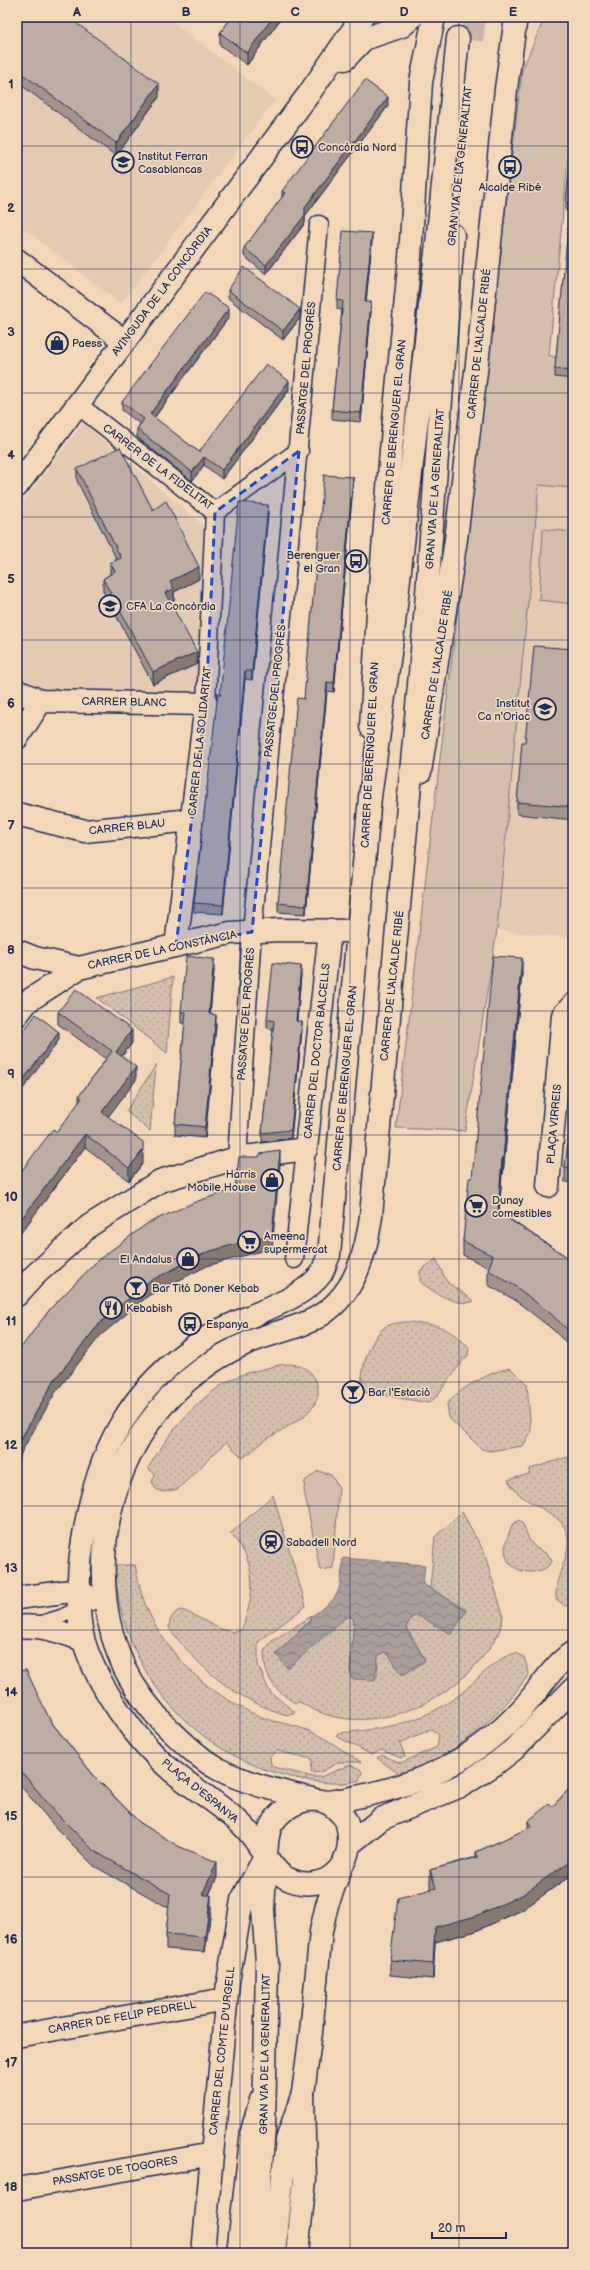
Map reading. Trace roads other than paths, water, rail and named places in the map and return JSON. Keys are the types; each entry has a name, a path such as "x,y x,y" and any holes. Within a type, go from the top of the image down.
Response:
{"street":[{"name":"AVINGUDA DE LA CONCÒRDIA","path":"17,486 308,96 362,17"},
{"name":"CARRER DE BERENGUER EL GRAN","path":"96,1479 119,1424 139,1397 161,1374 183,1354 214,1333 309,1287 322,1273 329,1255 332,1238 357,931 370,796 371,730 378,613 410,257 421,82 434,17"},
{"name":"CARRER DE L'ALCALDE RIBÉ","path":"89,1597 104,1561 106,1531 115,1488 126,1460 141,1434 158,1410 183,1384 212,1362 249,1342 306,1323 336,1304 352,1285 362,1262 371,1216 395,938 456,539 481,331 506,89 516,17"},
{"name":"AVINGUDA DE LA CONCÒRDIA","path":"308,96 364,39 407,21"},
{"name":"GRAN VIA DE LA GENERALITAT","path":"370,796 393,632 437,243 465,39 426,607 395,938"},
{"name":"PASSATGE DEL PROGRÉS","path":"237,1158 252,932 299,451 319,225"},
{"path":"17,260 124,341"},
{"name":"CARRER DE LA FIDELITAT","path":"78,405 215,512 299,451"},
{"name":"CARRER DE LA SOLIDARITAT","path":"176,946 206,704 215,512"},
{"path":"17,691 41,701 17,738"},
{"name":"CARRER BLANC","path":"41,701 206,704"},
{"name":"CARRER BLAU","path":"17,814 85,831 192,820"},
{"name":"CARRER DE LA CONSTÀNCIA","path":"17,951 35,958 79,968 230,933 330,930 357,931"},
{"name":"CARRER DEL DOCTOR BALCELLS","path":"17,1296 35,1274 89,1226 160,1181 237,1158 306,1149 330,930"},
{"path":"17,1015 28,1001 79,968"},
{"name":"PLAÇA VIRREIS","path":"548,1186 568,1010"},
{"path":"294,1259 306,1149"},
{"name":"PLAÇA D'ESPANYA","path":"96,1479 80,1562 89,1597 83,1640 97,1674 125,1719 145,1744 169,1768 244,1826 273,1866 285,1878 301,1883 328,1878 340,1870"},
{"path":"17,1598 89,1597 109,1622 124,1667 151,1709 177,1736 212,1764 243,1779 320,1800 347,1822 350,1844 348,1858 340,1870 327,1905 321,1931 311,2032 302,2093 287,2140 274,2253"},
{"path":"24,1626 50,1628 83,1640"},
{"path":"266,1855 271,1825 285,1810 320,1800 356,1798 413,1782 445,1769 470,1754 494,1736 521,1710 563,1658 573,1652"},
{"path":"350,1844 381,1819 463,1785 495,1764 513,1750 569,1692"},
{"name":"GRAN VIA DE LA GENERALITAT","path":"254,2253 262,2172 267,1962 263,1910 266,1855"},
{"name":"CARRER DEL COMTE D'URGELL","path":"203,2253 226,1999 242,1900 266,1855"},
{"name":"CARRER DE FELIP PEDRELL","path":"17,2036 226,1999"},
{"path":"238,2253 252,2131 264,2087"},
{"path":"297,2253 305,2180 302,2093"},
{"name":"PASSATGE DE TOGORES","path":"17,2189 212,2154"}],"lane":[{"path":"24,1626 61,1616 89,1597"}],"water":[{"path":"343,1558 425,1565 423,1584 465,1609 466,1612 451,1634 417,1615 411,1618 406,1627 425,1661 405,1674 401,1674 388,1653 384,1652 378,1656 375,1680 352,1679 350,1671 354,1622 353,1618 347,1616 287,1668 276,1654 311,1620 310,1617 328,1604 337,1594 341,1580"}],"tunnel":[{"path":"472,40 475,17"}],"place":[{"name":"Concòrdia Nord","path":"302,147"},
{"name":"Institut Ferran Casablancas","path":"123,162"},
{"name":"Alcalde Ribé","path":"510,167"},
{"name":"Paess","path":"57,343"},
{"name":"Berenguer el Gran","path":"356,561"},
{"name":"CFA La Concòrdia","path":"110,606"},
{"name":"Institut Ca n'Oriac","path":"545,709"},
{"name":"Harris Mobile House","path":"272,1180"},
{"name":"Dunay comestibles","path":"476,1206"},
{"name":"Ameena supermercat","path":"249,1242"},
{"name":"El Andalus","path":"188,1259"},
{"name":"Bar Titó Doner Kebab","path":"136,1288"},
{"name":"Kebabish","path":"111,1308"},
{"name":"Espanya","path":"190,1324"},
{"name":"Bar l'Estació","path":"353,1392"},
{"name":"Sabadell Nord","path":"271,1542"}]}
